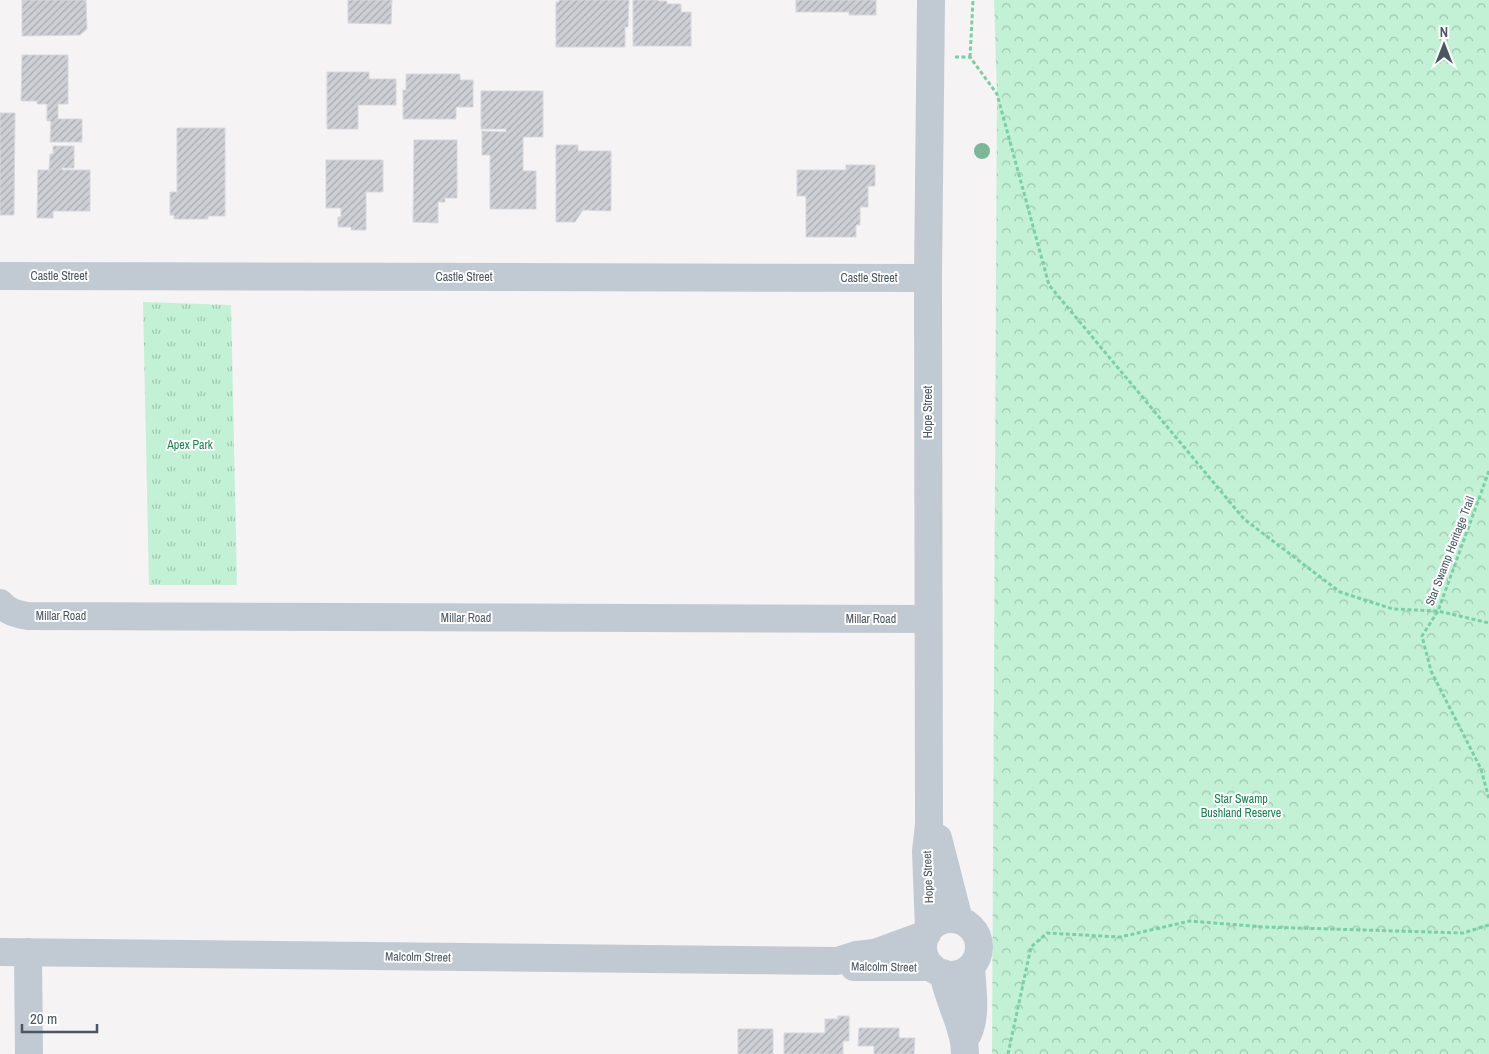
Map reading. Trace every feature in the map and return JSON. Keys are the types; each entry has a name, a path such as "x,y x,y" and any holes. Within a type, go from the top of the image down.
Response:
{"street":[{"name":"Hope Street","path":"928,932 926,851 929,825 928,278 931,0"},
{"name":"Castle Street","path":"0,276 928,278"},
{"name":"Millar Road","path":"3,606 13,613 38,616 928,620"},
{"name":"Hope Street","path":"929,825 938,837 959,920"},
{"path":"938,970 958,974 971,967 977,959 979,940 968,924 959,920 943,920 928,932 923,948 928,961 938,970 965,1047"},
{"name":"Malcolm Street","path":"0,952 837,961 856,955 876,953 928,932"},
{"path":"28,952 29,1054"},
{"name":"Malcolm Street","path":"837,961 843,965 856,968 938,970"},
{"path":"965,1047 971,1022 971,967"}],"path":[{"path":"972,0 970,57 997,94 1049,286 1244,519 1340,592 1393,609 1438,611 1489,623"},
{"path":"931,57 970,57"},
{"name":"Star Swamp Heritage Trail","path":"1489,472 1438,611 1422,636 1432,671 1481,769 1489,799"},
{"path":"1008,1054 1031,947 1047,933 1120,936 1190,921 1264,927 1463,933 1489,925"}],"green space":[{"name":"Star Swamp Bushland Reserve","path":"994,0 1489,0 1489,1054 992,1054 997,94"},
{"name":"Apex Park","path":"143,302 231,305 237,585 149,585"}],"building":[{"path":"22,0 86,0 87,29 80,35 22,36"},
{"path":"348,0 392,0 391,24 348,23"},
{"path":"559,0 629,0 628,27 625,27 625,47 556,47 556,2 559,2"},
{"path":"633,0 658,0 667,1 667,4 681,4 681,12 691,12 691,46 633,46"},
{"path":"796,0 876,0 876,15 849,15 849,12 796,12"},
{"path":"22,55 68,55 68,104 58,104 58,119 82,119 82,142 50,142 51,121 47,121 47,104 37,104 37,101 21,101"},
{"path":"327,72 369,72 369,79 396,79 396,105 358,105 358,129 327,129"},
{"path":"406,74 460,74 460,80 473,80 473,107 456,107 456,119 403,119 403,90 406,90"},
{"path":"481,91 543,91 543,137 523,137 523,171 536,171 536,209 490,209 490,155 482,155 482,131 506,132 506,129 481,129"},
{"path":"0,113 15,113 14,215 0,215"},
{"path":"177,128 225,128 225,216 208,216 208,219 174,219 174,215 170,215 170,192 177,192"},
{"path":"414,140 457,140 457,198 445,198 445,202 438,202 438,223 413,222"},
{"path":"556,145 578,145 578,151 611,151 611,211 583,210 575,222 556,222"},
{"path":"53,146 74,146 74,168 62,168 62,170 90,170 90,211 53,211 53,218 37,218 38,170 49,170 50,154 53,154"},
{"path":"326,160 383,160 383,192 366,192 366,230 351,230 351,227 338,227 338,217 341,217 341,208 326,208"},
{"path":"846,165 875,165 875,186 868,186 868,207 860,207 860,225 856,225 856,237 806,237 806,196 797,196 797,170 846,170"},
{"path":"838,1016 849,1016 849,1041 843,1041 843,1054 784,1054 784,1033 825,1033 825,1019 838,1019"},
{"path":"859,1028 899,1028 899,1038 915,1038 914,1054 874,1054 874,1046 858,1046"},
{"path":"738,1029 773,1029 773,1054 738,1054"}]}
